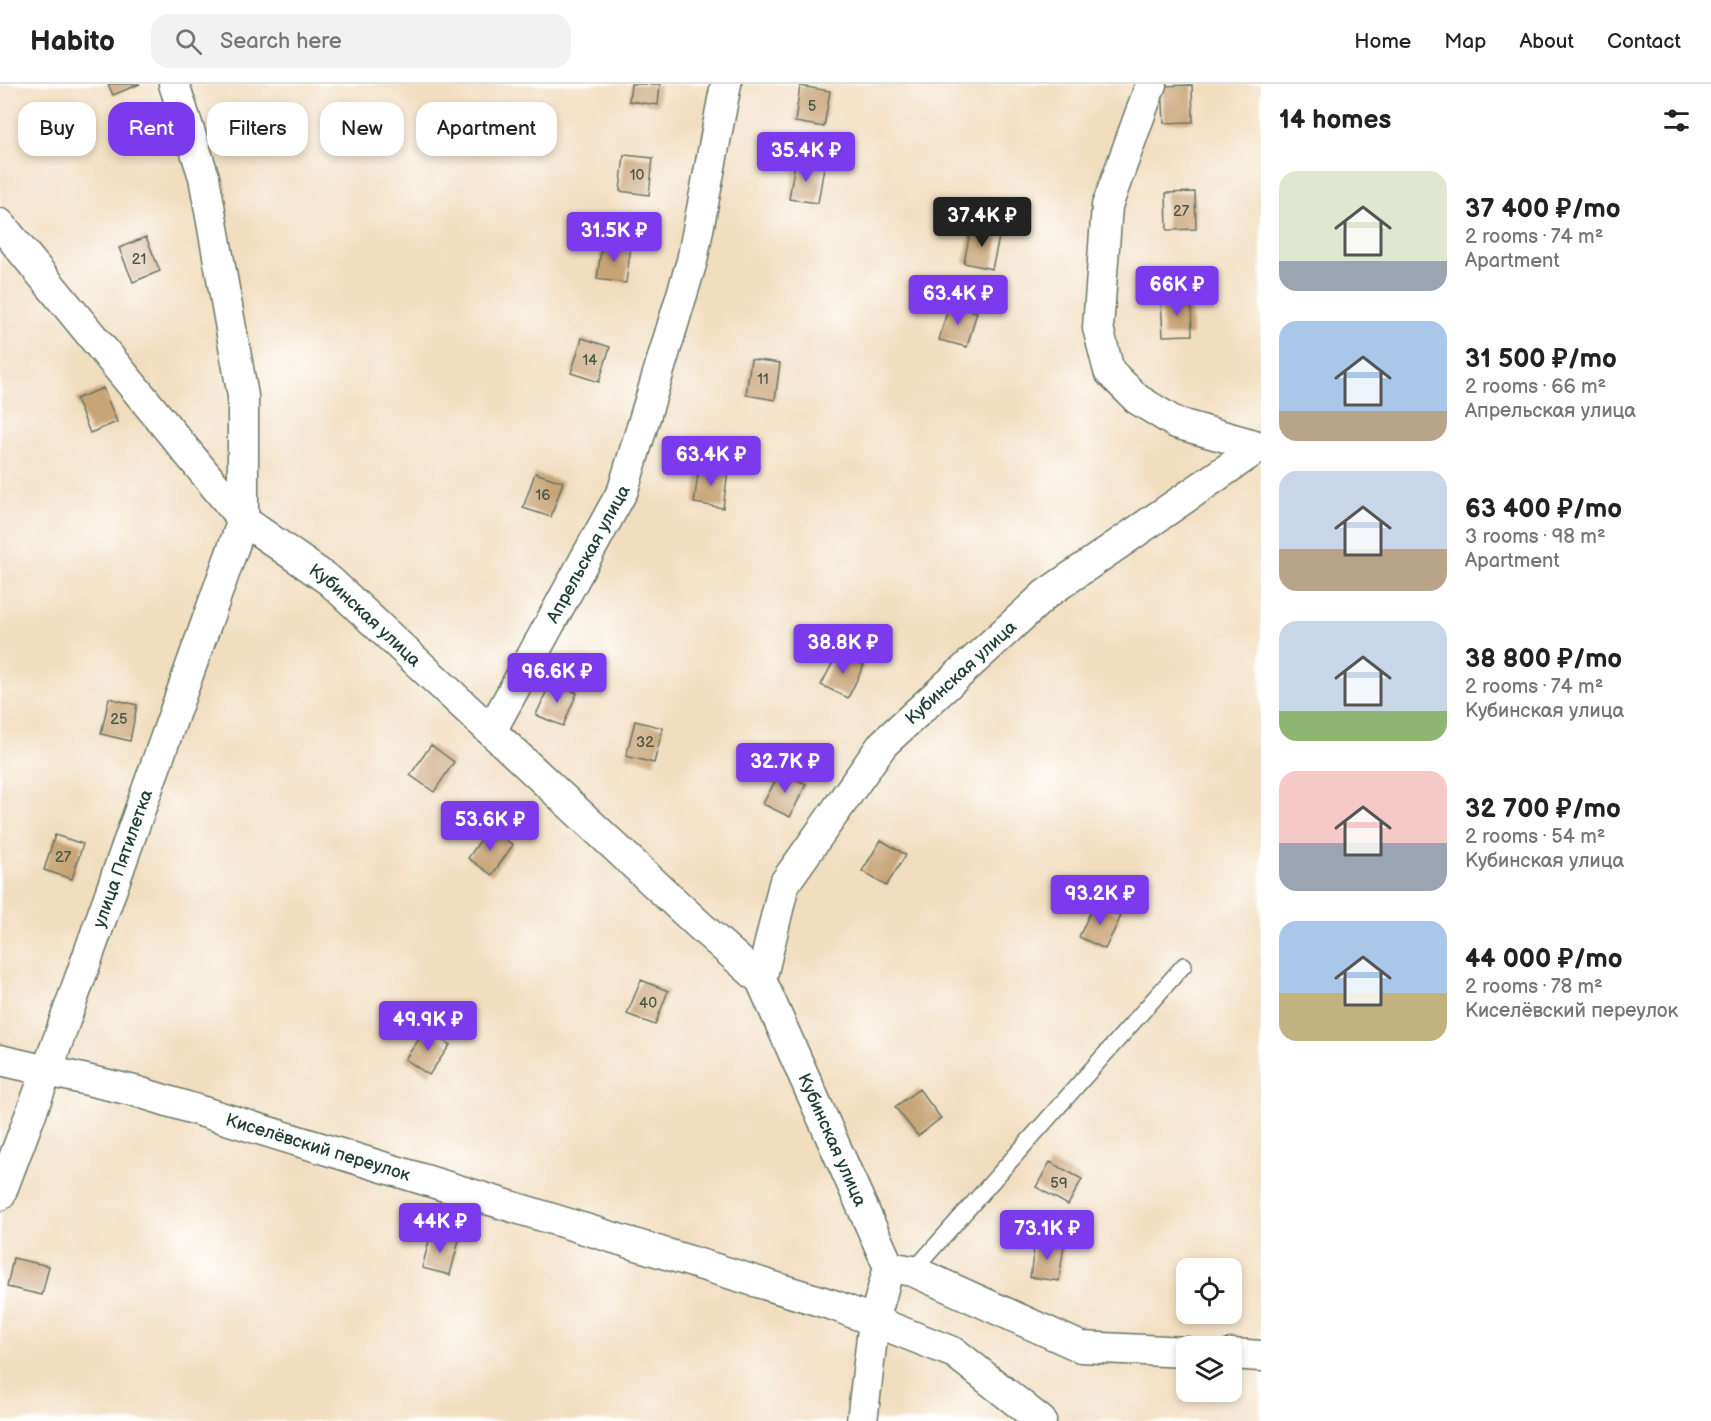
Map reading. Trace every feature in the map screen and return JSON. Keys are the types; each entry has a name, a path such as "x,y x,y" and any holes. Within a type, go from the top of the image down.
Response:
{"street":[{"name":"улица Пятилетка","path":"0,1195 47,1071 243,520 243,396 204,177 174,84"},
{"name":"Апрельская улица","path":"491,731 623,490 692,261 726,84"},
{"path":"1151,84 1107,206 1098,328 1109,370 1137,399 1176,423 1260,447"},
{"name":"Кубинская улица","path":"0,224 243,520 330,580 699,925 761,980 901,1269"},
{"name":"Кубинская улица","path":"761,980 784,884 883,744 1046,594 1260,447"},
{"name":"Киселёвский переулок","path":"0,1060 135,1091 836,1306 954,1353 1041,1421"},
{"path":"862,1421 874,1321 901,1269 1081,1347 1176,1352"},
{"path":"1242,1355 1261,1356"}],"lane":[{"path":"901,1269 1184,965"}],"building":[{"path":"108,84 140,84 113,95"},
{"path":"631,84 660,84 658,105 629,101"},
{"path":"1192,85 1193,122 1164,123 1162,86"},
{"path":"800,86 830,91 824,127 795,122"},
{"path":"624,155 653,158 649,195 620,191"},
{"path":"795,162 824,167 818,203 789,199"},
{"path":"1195,192 1196,229 1167,230 1166,193"},
{"path":"971,227 1000,233 992,269 964,263"},
{"path":"146,237 160,271 133,282 119,248"},
{"path":"602,243 631,246 626,283 597,279"},
{"path":"1191,299 1192,335 1163,336 1161,300"},
{"path":"949,305 977,312 967,347 939,340"},
{"path":"582,338 610,347 599,382 571,373"},
{"path":"751,359 780,363 775,400 746,395"},
{"path":"103,388 117,422 90,433 76,399"},
{"path":"699,467 728,471 723,508 694,503"},
{"path":"535,473 563,482 551,517 523,508"},
{"path":"838,653 864,665 848,698 821,685"},
{"path":"551,681 577,693 563,726 536,715"},
{"path":"109,698 137,705 130,741 101,734"},
{"path":"635,721 663,728 654,763 626,756"},
{"path":"431,745 454,762 434,792 410,775"},
{"path":"780,772 806,784 790,817 763,804"},
{"path":"489,828 513,845 492,875 468,858"},
{"path":"55,835 83,844 72,879 44,870"},
{"path":"881,840 906,855 886,886 862,871"},
{"path":"1094,904 1121,916 1105,949 1079,937"},
{"path":"641,980 668,991 655,1025 627,1014"},
{"path":"426,1029 450,1045 429,1075 405,1059"},
{"path":"919,1089 941,1118 918,1136 895,1107"},
{"path":"1050,1162 1082,1179 1068,1205 1036,1187"},
{"path":"431,1233 459,1240 450,1275 422,1268"},
{"path":"1035,1241 1064,1245 1059,1281 1030,1277"},
{"path":"13,1258 49,1266 42,1295 7,1287"}]}
